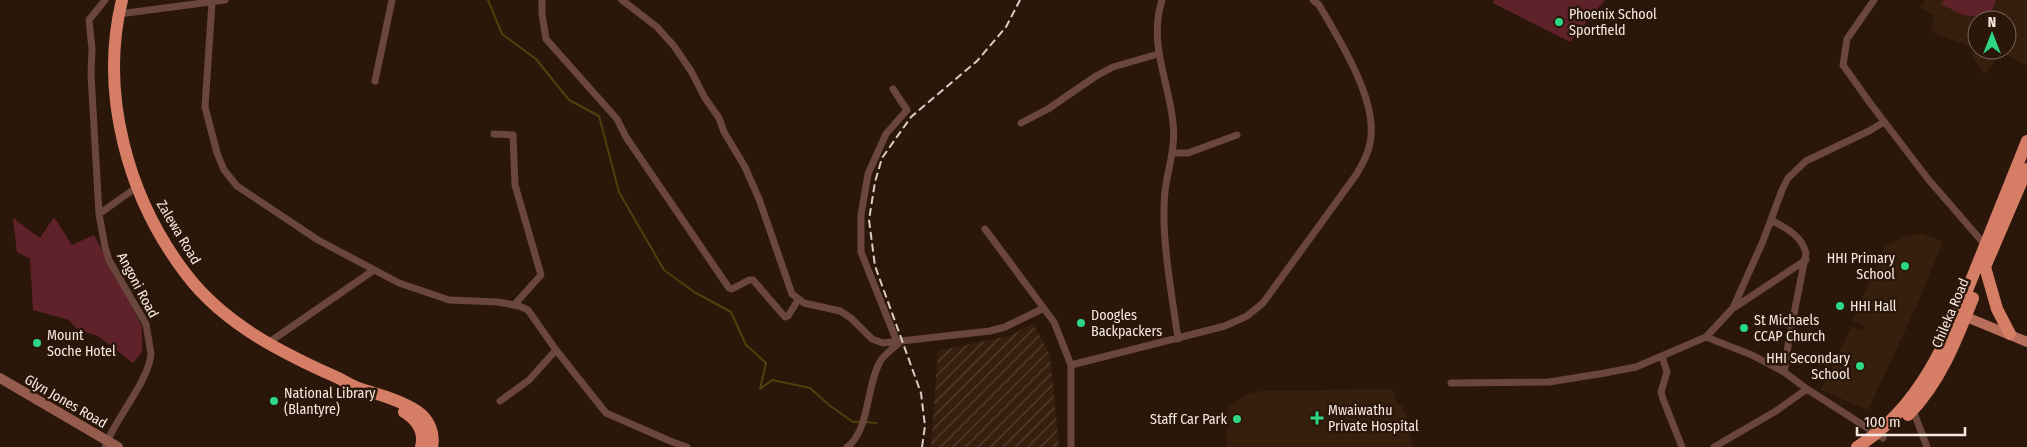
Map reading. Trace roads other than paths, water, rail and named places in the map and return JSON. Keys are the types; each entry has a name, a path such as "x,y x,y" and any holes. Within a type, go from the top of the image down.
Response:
{"highway":[{"name":"Zalewa Road","path":"122,0 115,46 118,111 125,151 147,212 186,275 227,314 268,343 298,360 361,389 410,407 419,413 429,424 432,433 432,447"},
{"name":"Chileka Road","path":"1870,447 1880,435 1913,410 1928,393 1940,373 1962,315 1985,267 1989,249 2027,141"},
{"name":"Chileka Road","path":"1989,249 2027,169"},
{"path":"1857,447 1880,435 1906,406 1925,380 1962,315 1989,249"},
{"path":"1985,267 1997,309 2010,334"},
{"name":"Zalewa Road","path":"361,389 370,397 411,416 420,427 421,447"}],"main road":[{"path":"1962,315 2027,342"}],"street":[{"name":"Angoni Road","path":"105,0 88,20 92,49 92,100 99,214 104,247 109,260 146,324 151,354 151,359 141,381 106,444"},
{"path":"119,14 225,0"},
{"path":"375,82 392,0"},
{"path":"542,0 546,39 617,119 626,137 729,288 732,289 749,280 753,280 785,317 788,316 798,300"},
{"path":"622,0 657,28 691,71 745,167 759,199 786,282 792,294 798,300 840,311 851,318 877,342 883,344 990,331 1005,327 1042,309"},
{"path":"1162,0 1158,28 1158,54 1173,123 1172,152 1165,192 1164,221 1178,339"},
{"path":"1071,365 1225,326 1247,316 1263,303 1344,194 1366,157 1371,138 1371,119 1358,78 1319,5 1313,0"},
{"path":"1874,0 1847,39 1843,65 1932,184 1989,249"},
{"path":"212,2 205,108 216,154 224,170 237,186 274,213 318,240 398,283 449,300 498,302 528,310 556,350 606,413 670,442 687,447"},
{"path":"1021,123 1048,109 1096,76 1113,67 1158,54"},
{"path":"892,90 907,110 886,134 868,174 861,215 861,252 899,341"},
{"path":"1733,308 1788,178 1806,161 1884,122"},
{"path":"494,134 513,135 516,185 541,275 514,305"},
{"path":"1172,152 1188,153 1237,135"},
{"path":"99,214 137,187"},
{"path":"1771,220 1800,238 1804,245 1806,260 1784,372"},
{"path":"985,229 1042,309 1054,322 1071,365 1072,447"},
{"path":"1451,383 1549,382 1636,367 1706,337 1733,308 1806,260"},
{"path":"268,343 374,270"},
{"path":"1706,337 1752,355 1784,372 1807,389 1880,435"},
{"path":"852,446 859,435 870,390 881,360 899,341"},
{"path":"500,401 529,380 556,350"},
{"path":"1662,357 1666,372 1661,392 1682,447"},
{"name":"Glyn Jones Road","path":"0,378 106,444 118,447"},
{"path":"1714,447 1776,411 1807,389"},
{"path":"1913,410 1927,447"}],"waterway":[{"path":"488,0 502,34 536,59 569,100 599,116 619,192 664,270 694,292 731,312 746,345 766,363 760,389 772,380 810,388 829,405 853,422 861,422"},
{"path":"866,422 876,423"}],"railway":[{"path":"922,447 925,426 921,393 875,266 869,220 875,182 882,158 911,117 977,61 1006,27 1020,0"}],"place":[{"name":"Phoenix School Sportfield","path":"1559,22"},
{"name":"HHI Primary School","path":"1905,266"},
{"name":"HHI Hall","path":"1840,306"},
{"name":"Doogles Backpackers","path":"1081,323"},
{"name":"St Michaels CCAP Church","path":"1744,328"},
{"name":"Mount Soche Hotel","path":"37,343"},
{"name":"HHI Secondary School","path":"1860,366"},
{"name":"National Library (Blantyre)","path":"274,401"},
{"name":"Mwaiwathu Private Hospital","path":"1317,418"},
{"name":"Staff Car Park","path":"1237,419"}]}
